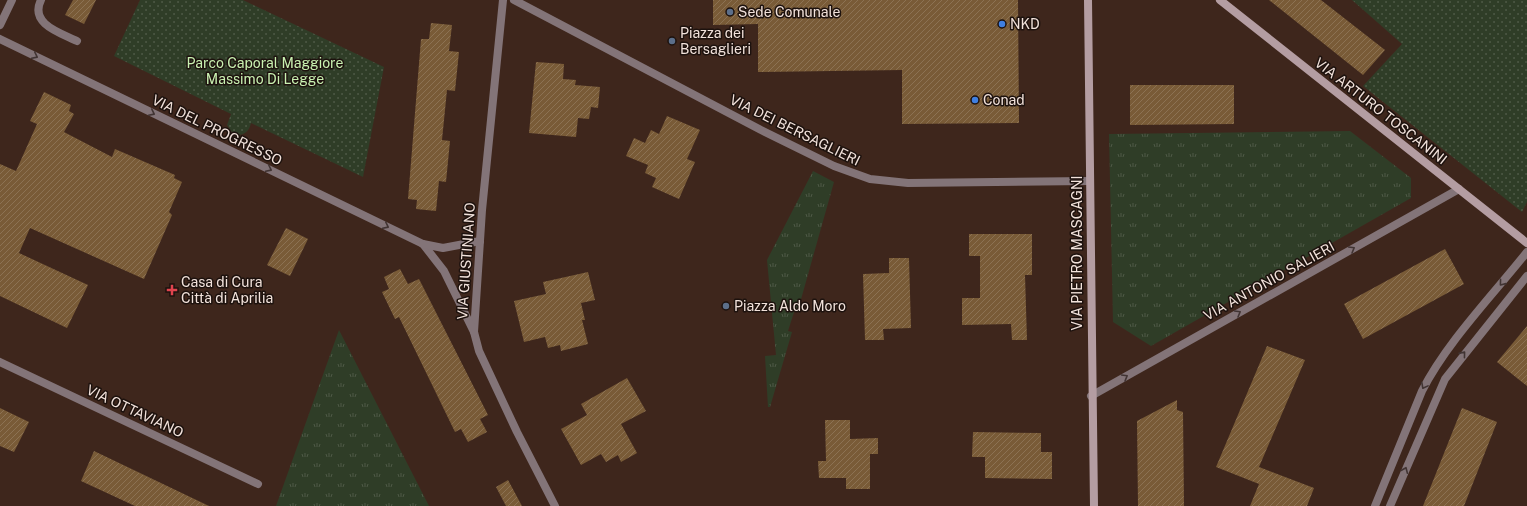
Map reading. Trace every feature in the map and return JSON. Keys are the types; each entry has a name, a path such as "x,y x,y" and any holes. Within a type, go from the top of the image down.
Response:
{"street":[{"path":"0,24 12,0"},
{"path":"41,0 38,15 45,25 77,41"},
{"name":"VIA GIUSTINIANO","path":"503,0 480,241 474,332 479,351 510,419 555,506"},
{"name":"VIA DEI BERSAGLIERI","path":"514,0 761,130 852,174 870,179 903,183 1090,181"},
{"name":"VIA PIETRO MASCAGNI","path":"1088,0 1091,396 1094,506"},
{"name":"VIA ARTURO TOSCANINI","path":"1220,0 1527,243"},
{"name":"VIA DEL PROGRESSO","path":"0,39 423,244 443,248 480,241"},
{"name":"VIA ANTONIO SALIERI","path":"1091,396 1459,189"},
{"name":"VIA DEL PROGRESSO","path":"423,244 444,271 474,332"},
{"path":"1375,506 1419,398 1431,374 1445,353 1527,252"},
{"path":"1390,506 1445,379 1527,276"},
{"name":"VIA OTTAVIANO","path":"0,362 258,484"}],"green space":[{"name":"Parco Caporal Maggiore Massimo Di Legge","path":"140,0 243,0 384,67 363,177 251,123 249,129 245,133 240,135 233,134 227,125 231,114 114,56"},
{"path":"1352,0 1527,0 1527,202 1522,212 1363,86 1402,44"},
{"path":"1350,131 1411,178 1411,198 1151,346 1113,322 1109,134"},
{"path":"813,171 834,182 798,310 795,309 788,331 792,332 770,407 768,407 765,356 776,355 767,260"},
{"path":"339,330 429,506 276,506"}],"building":[{"path":"73,0 96,0 84,24 65,15"},
{"path":"713,0 1018,0 1019,123 902,124 902,70 758,72 758,24 713,25"},
{"path":"1269,0 1321,0 1385,50 1363,75"},
{"path":"431,23 452,25 449,51 459,52 455,91 447,90 442,140 450,141 446,182 439,181 436,211 416,209 417,200 408,199 421,39 429,39"},
{"path":"536,62 564,64 563,79 576,80 575,85 600,87 598,108 591,107 589,119 578,118 576,137 529,133"},
{"path":"1130,85 1234,85 1234,124 1130,125"},
{"path":"44,92 71,105 69,111 74,114 64,132 112,157 115,149 175,175 174,178 182,182 169,212 172,215 144,279 30,228 19,253 88,285 67,328 0,296 0,164 16,171 37,124 30,121"},
{"path":"667,116 700,130 687,159 695,162 679,199 652,187 656,178 645,173 648,165 626,156 634,138 645,143 651,130 659,134"},
{"path":"286,228 308,239 290,276 267,265"},
{"path":"969,234 1032,234 1032,275 1025,275 1027,340 1012,340 1011,324 962,325 962,298 980,298 980,256 969,256"},
{"path":"1445,249 1464,284 1363,339 1344,304"},
{"path":"889,258 909,258 911,328 883,329 884,340 865,340 863,274 889,273"},
{"path":"400,269 408,284 419,279 488,415 480,419 487,432 468,442 461,429 455,432 399,317 395,319 382,292 389,289 384,277"},
{"path":"588,272 595,300 581,303 585,320 582,320 588,344 561,351 560,345 548,348 545,337 524,342 514,301 546,294 543,282"},
{"path":"1527,326 1527,386 1497,362"},
{"path":"1267,346 1305,360 1259,467 1314,488 1307,506 1250,506 1259,484 1216,467"},
{"path":"627,378 646,411 621,424 637,453 621,462 618,455 606,462 601,454 581,465 561,429 587,415 581,404"},
{"path":"1177,400 1177,410 1183,412 1184,506 1138,506 1137,421"},
{"path":"0,408 29,422 14,452 0,446"},
{"path":"1462,408 1497,422 1464,506 1423,506"},
{"path":"825,420 850,420 850,439 878,438 878,454 870,454 870,489 846,489 846,478 819,478 818,461 826,461"},
{"path":"973,432 1041,433 1041,452 1052,452 1052,479 985,478 985,457 972,457"},
{"path":"94,451 209,506 135,506 81,481"},
{"path":"508,480 522,506 506,506 496,487"}],"place":[{"name":"Sede Comunale","path":"730,12"},
{"name":"NKD","path":"1002,24"},
{"name":"Piazza dei Bersaglieri","path":"672,41"},
{"name":"Conad","path":"975,100"},
{"name":"Casa di Cura Città di Aprilia","path":"172,290"},
{"name":"Piazza Aldo Moro","path":"726,306"}]}
